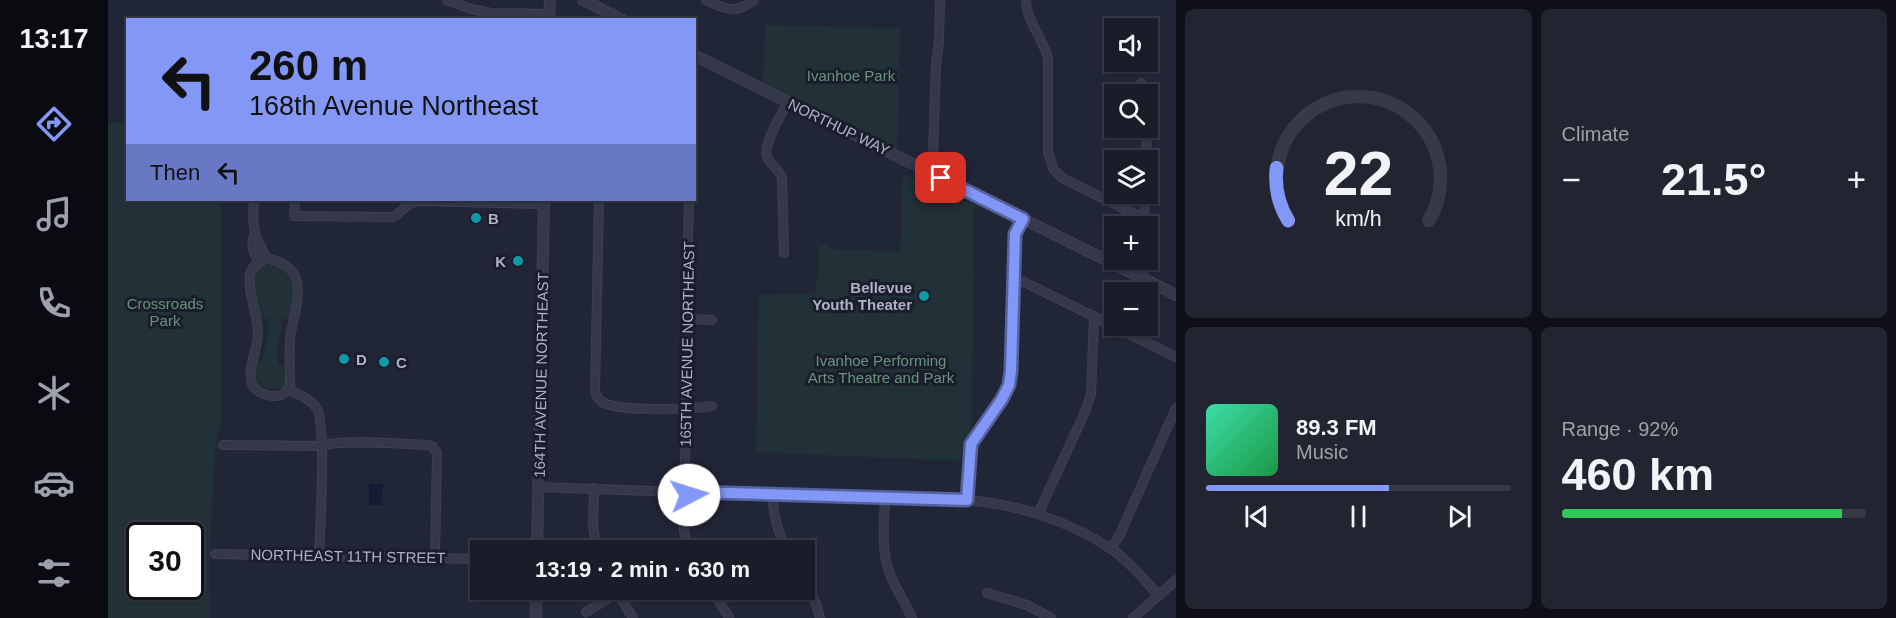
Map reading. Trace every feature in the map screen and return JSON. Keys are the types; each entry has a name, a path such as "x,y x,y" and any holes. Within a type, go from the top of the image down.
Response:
{"street":[{"path":"447,0 471,9 491,13 549,17 550,0"},
{"path":"471,9 476,0"},
{"path":"583,0 619,18"},
{"path":"706,0 724,9 733,10 743,8 754,0"},
{"path":"926,171 933,154 940,0"},
{"path":"1026,0 1030,18 1046,49 1048,58 1048,153 1054,170 1064,179 1132,216"},
{"name":"NORTHUP WAY","path":"696,56 1176,295"},
{"path":"784,253 782,177 766,157 766,146 788,102"},
{"path":"254,201 253,220 262,260"},
{"path":"295,201 294,216 393,218 415,201"},
{"path":"482,201 544,202"},
{"path":"599,201 595,390 597,397 603,403 619,407 687,409 712,406"},
{"name":"165TH AVENUE NORTHEAST","path":"685,540 683,528 687,409 685,369 689,201"},
{"name":"164TH AVENUE NORTHEAST","path":"537,540 544,202"},
{"path":"967,500 971,444 1009,385 1015,234 1023,219"},
{"path":"262,260 286,265 295,276 297,283 297,301 290,340 290,386 281,395 257,391 252,384 252,364 258,336 250,282 253,268 262,260"},
{"path":"1140,277 1144,270"},
{"path":"1014,282 1024,282 1176,357"},
{"path":"1038,514 1091,394 1094,316"},
{"path":"686,319 712,320"},
{"path":"288,390 308,400 316,407 320,416 322,446 319,556"},
{"path":"1111,549 1120,534 1176,408"},
{"path":"223,445 322,446 329,443 428,445 433,447 437,453 435,558"},
{"path":"539,487 967,500 1002,504 1038,514 1074,529 1111,549 1140,574 1159,596"},
{"path":"594,488 593,526 595,540"},
{"path":"772,494 777,529 782,540"},
{"path":"885,498 884,554 890,573 912,618"},
{"name":"NORTHEAST 11TH STREET","path":"215,554 470,559"},
{"path":"1133,618 1176,580"},
{"path":"987,593 1027,605 1051,618"},
{"path":"536,600 536,618"},
{"path":"586,612 603,600"},
{"path":"622,600 633,618"},
{"path":"719,600 729,618"},
{"path":"812,600 820,618"}],"green space":[{"name":"Ivanhoe Park","path":"765,25 900,29 897,150 763,83"},
{"name":"Crossroads Park","path":"108,123 126,123 126,201 221,201 221,424 216,440 209,568 210,618 108,618"},
{"name":"Ivanhoe Performing Arts Theatre and Park","path":"903,174 974,205 972,428 963,444 961,461 756,452 759,295 815,293 818,276 818,247 827,244 829,249 900,252"},
{"path":"273,262 288,273 294,286 294,302 289,320 283,318 278,343 278,365 285,365 285,384 280,389 262,386 256,380 255,375 256,361 262,362 268,336 268,318 261,319 254,293 254,276 263,264"}],"water":[{"path":"369,484 383,484 382,505 369,505"}],"place":[{"name":"B","path":"476,218"},
{"name":"K","path":"518,261"},
{"name":"Bellevue Youth Theater","path":"924,296"},
{"name":"D","path":"344,359"},
{"name":"C","path":"384,362"}],"route":[{"path":"689,495 689,492 694,492 967,500 971,444 1009,385 1015,234 1023,219 941,178"}]}
